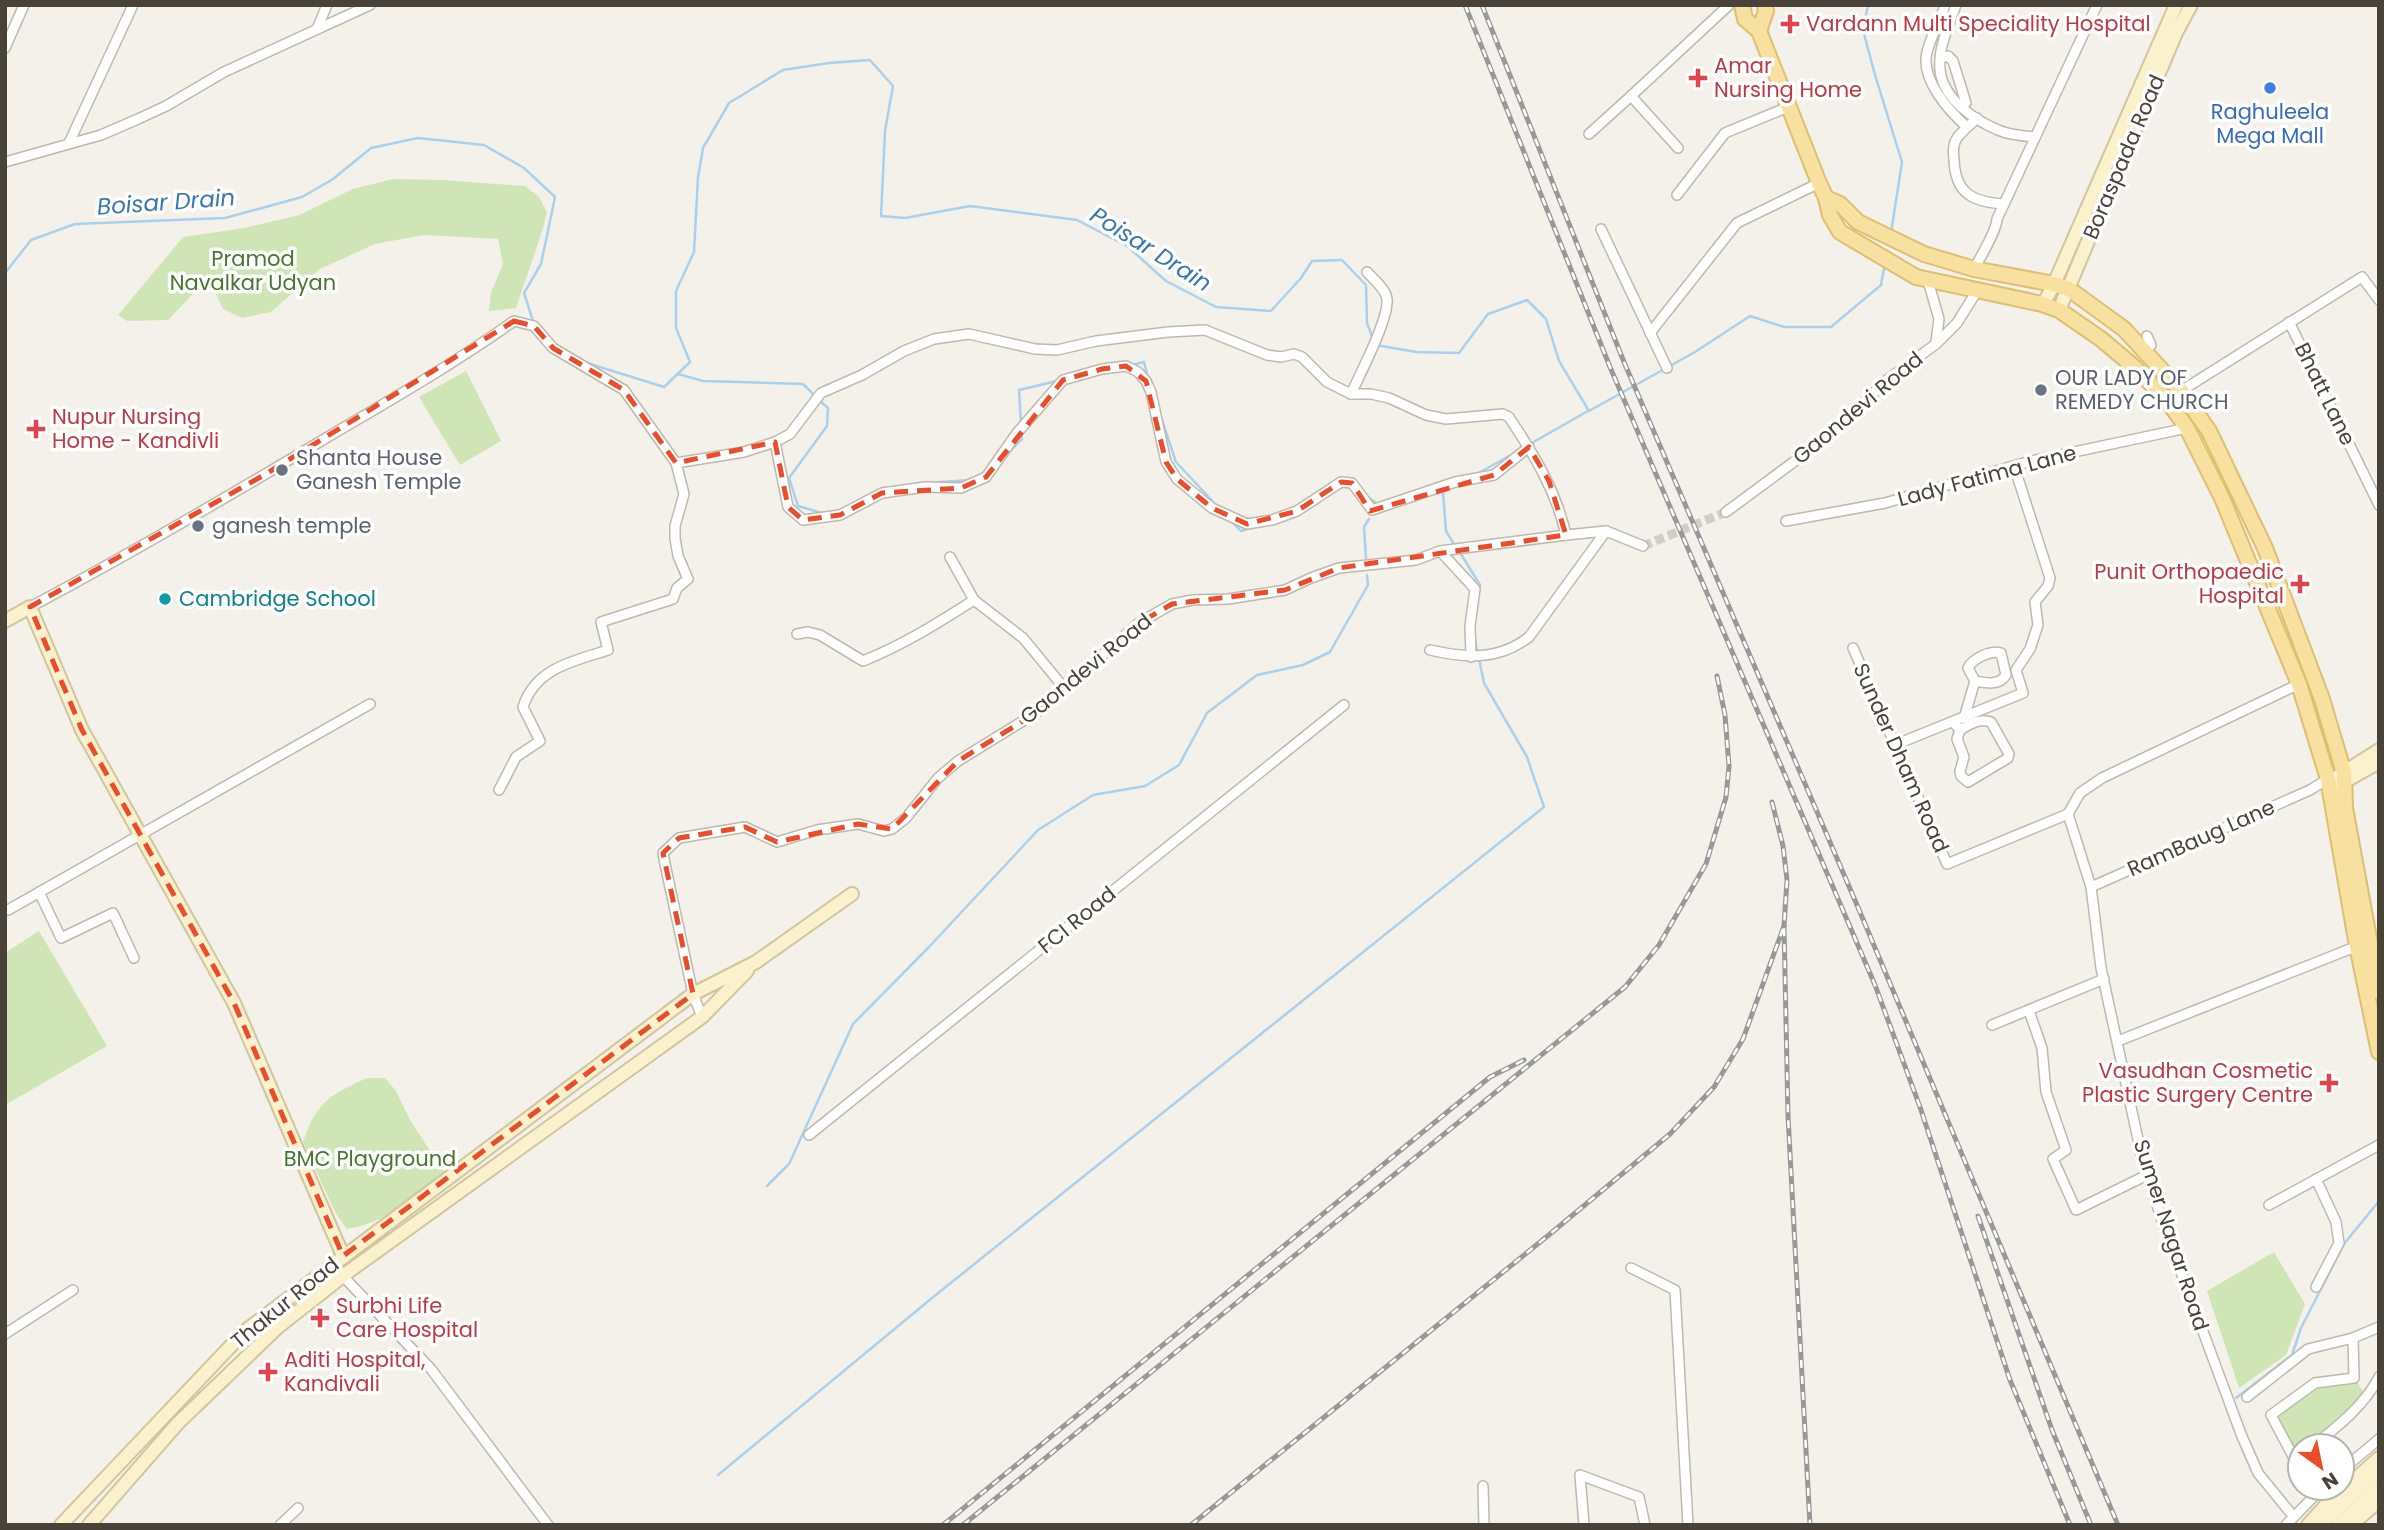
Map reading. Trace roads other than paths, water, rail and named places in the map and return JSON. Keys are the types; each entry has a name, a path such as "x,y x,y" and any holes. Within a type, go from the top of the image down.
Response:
{"main road":[{"path":"1742,5 1745,19 1759,31 1826,198 1830,215 1840,232 1922,279 2042,304 2059,310 2101,339 2133,366 2166,399 2186,428 2244,548 2298,684 2329,784 2363,944 2376,965 2379,992"},
{"path":"1759,31 1766,11 1765,5"},
{"path":"1826,198 1840,204 1858,222 1924,254 1974,269 2069,289 2124,329 2181,391 2209,431 2265,548 2319,691 2344,778 2345,808 2379,1052"}],"street":[{"path":"5,48 24,5"},
{"path":"69,143 133,5"},
{"path":"317,29 327,5"},
{"path":"5,162 101,135 166,106 224,72 370,5"},
{"path":"1589,134 1729,5"},
{"path":"1945,5 1926,54 1927,71 1954,115 1967,127"},
{"path":"1956,5 1942,46 1940,70 1946,88 1963,111 1998,131 2035,137"},
{"path":"1974,269 1988,239 1993,235 1997,219 2097,5"},
{"name":"Boraspada Road","path":"2042,304 2054,284 2176,5"},
{"name":"Boraspada Road","path":"2059,310 2165,59 2191,5"},
{"path":"1941,58 1948,56 1953,61 1966,103"},
{"path":"1631,96 1678,148"},
{"path":"1677,195 1725,133 1788,107"},
{"path":"1977,118 1956,139 1953,152 1958,182 1964,191 1980,202 2004,204"},
{"path":"1650,333 1737,223 1819,183"},
{"path":"1601,229 1667,368"},
{"path":"1351,394 1381,325 1387,300 1367,272"},
{"name":"Bhatt Lane","path":"2181,391 2362,277 2379,300"},
{"path":"1922,279 1939,319 1936,344"},
{"name":"Gaondevi Road","path":"1726,512 1799,458 1888,379 1936,344 1957,323 1977,291"},
{"path":"5,621 104,568 264,475 475,349 514,321 534,326 553,348 624,390 676,463 684,494 675,526 675,538 678,556 688,579 677,588 673,599 601,622 608,650 564,664 540,679 526,696 523,706 540,741 516,757 499,790"},
{"name":"Bhatt Lane","path":"2289,322 2379,505"},
{"path":"676,463 744,452 775,442 790,434 821,393 862,375 904,351 934,339 969,334 1035,349 1056,350 1096,341 1205,330 1267,355 1302,356 1328,382 1351,394 1389,398 1426,415 1446,419 1503,414 1509,417 1549,481 1566,535"},
{"path":"2145,352 2151,343 2147,336"},
{"path":"775,442 788,507 803,520 840,515 882,493 925,487 961,488 986,477 1017,433 1063,380 1102,369 1126,366 1138,372 1152,392 1166,462 1177,479 1212,508 1247,524 1272,520 1297,511 1341,482 1352,483 1372,510 1455,482 1494,475 1531,452"},
{"name":"Lady Fatima Lane","path":"1786,521 1885,503 2014,466 2186,428"},
{"path":"1897,744 2023,693 2016,670 2030,649 2038,625 2035,602 2048,586 2050,578 2014,466"},
{"path":"1430,650 1484,657 1520,644 1529,637 1606,531"},
{"path":"1440,551 1606,531 1643,546"},
{"path":"1440,551 1475,589 1470,625 1471,657"},
{"name":"Gaondevi Road","path":"693,994 663,853 679,838 745,827 777,842 817,830 858,824 884,831 891,830 906,818 938,778 958,761 1035,713 1139,624 1172,604 1284,590 1339,568 1416,560 1440,551"},
{"path":"950,557 974,600 1023,638 1066,689"},
{"path":"796,634 808,632 820,635 863,661 932,627 974,600"},
{"path":"30,607 82,730 234,1003 348,1272 431,1369 548,1525"},
{"name":"Sunder Dham Road","path":"1853,648 1947,864 2068,814"},
{"path":"1994,652 2001,653 2006,675 2003,679 1994,683 1975,681 1969,673 1971,662 1994,652"},
{"path":"1964,718 1975,681"},
{"path":"2068,814 2080,793 2102,778 2298,684"},
{"path":"8,910 370,704"},
{"name":"FCI Road","path":"809,1135 1344,705"},
{"path":"1953,722 1960,730"},
{"path":"1973,722 1991,722 2009,754 2008,758 1968,782 1964,780 1960,771 1964,757 1957,739 1960,730 1973,722"},
{"path":"2344,778 2379,750"},
{"path":"2329,784 2379,762"},
{"name":"RamBaug Lane","path":"2091,887 2329,784"},
{"name":"Sumer Nagar Road","path":"2068,814 2091,887 2104,979 2147,1175 2241,1434 2258,1473 2293,1516"},
{"path":"39,892 61,938 113,913 134,958"},
{"name":"Thakur Road","path":"61,1525 245,1331 693,994 756,962 852,894"},
{"path":"2118,1041 2363,944"},
{"name":"Thakur Road","path":"89,1525 178,1423 278,1327 348,1272 702,1017 756,962"},
{"path":"1992,1026 2104,979"},
{"path":"693,994 702,1017"},
{"path":"2029,1011 2042,1048 2046,1092 2066,1150 2053,1159 2076,1210 2147,1175"},
{"path":"2269,1206 2379,1145"},
{"path":"470,1162 479,1178"},
{"path":"2316,1180 2336,1223 2339,1243 2316,1287"},
{"path":"331,1265 348,1272"},
{"path":"1631,1268 1675,1290 1688,1525"},
{"path":"5,1334 73,1290"},
{"path":"2247,1397 2308,1349 2353,1338 2379,1327"},
{"path":"2286,1441 2271,1415 2315,1383 2354,1378 2353,1338"},
{"path":"2330,1432 2348,1418 2372,1390 2379,1377"},
{"path":"2356,1458 2379,1439"},
{"path":"137,1445 151,1454"},
{"path":"2308,1525 2326,1505 2379,1458"},
{"path":"2319,1525 2379,1472"},
{"path":"1584,1525 1580,1475 1639,1497 1645,1525"},
{"path":"1483,1486 1484,1525"},
{"path":"2338,1525 2379,1488"},
{"path":"2351,1525 2379,1501"},
{"path":"2286,1525 2306,1502"},
{"path":"280,1525 298,1508"}],"waterway":[{"name":"Poisar Drain","path":"1868,5 1863,30 1902,162 1891,233"},
{"name":"Poisar Drain","path":"587,363 664,387 690,362 676,328 676,291 694,252 698,177 703,148 729,103 783,70 870,60 893,86 885,131 881,216 905,218 970,206 1077,220 1127,246 1166,281 1216,307 1271,311 1301,278 1312,261 1342,260 1366,285 1367,323 1373,339"},
{"name":"Boisar Drain","path":"5,273 31,240 75,224 225,218 302,197 333,179 371,148 418,138 484,145 524,168 555,197 541,264 524,293 534,324"},
{"name":"Poisar Drain","path":"1376,345 1416,352 1459,353 1488,314 1527,300 1546,319 1559,361 1589,411 1695,352 1750,316 1784,327 1831,327 1881,285 1885,263"},
{"path":"1132,365 1144,362 1148,378"},
{"path":"678,374 703,381 803,384 815,396"},
{"path":"1021,424 1019,390 1057,381"},
{"path":"820,401 828,408 827,426 789,478 798,506 822,513"},
{"path":"1530,444 1588,411"},
{"path":"1161,417 1176,462 1218,507"},
{"path":"1010,451 1022,439 1021,431"},
{"path":"1475,475 1518,451"},
{"path":"927,483 970,480"},
{"path":"903,486 921,483"},
{"path":"1431,495 1454,486"},
{"path":"1443,492 1446,531 1455,546"},
{"path":"1365,495 1379,505"},
{"path":"1306,510 1320,501"},
{"path":"1366,558 1364,527 1369,519"},
{"path":"1232,522 1241,531 1253,527"},
{"path":"1459,551 1480,585 1479,591"},
{"path":"767,1186 789,1164 853,1024 1038,830 1093,795 1145,786 1179,765 1207,713 1257,675 1303,665 1330,652 1368,585 1367,575"},
{"path":"1475,638 1477,652"},
{"path":"718,1475 932,1298 1544,807 1527,757 1484,683 1479,659"},
{"path":"2236,1398 2292,1355 2301,1328 2344,1244 2379,1201"}],"tunnel":[{"path":"1643,546 1726,512"}],"railway":[{"path":"1465,5 1610,367 1875,985 1920,1107 2010,1380 2070,1525"},
{"path":"1482,5 1624,362 1857,905 2118,1525"},
{"path":"963,1525 1625,987 1659,945 1706,864 1726,797 1729,766 1725,715 1717,676"},
{"path":"1772,802 1783,846 1787,880 1784,926 1788,1116 1810,1525"},
{"path":"1191,1525 1670,1134 1714,1087 1743,1039 1784,926"},
{"path":"943,1525 1490,1077 1524,1060"},
{"path":"1978,1216 2052,1430 2091,1525"}],"place":[{"name":"Vardann Multi Speciality Hospital","path":"1790,24"},
{"name":"Amar Nursing Home","path":"1698,78"},
{"name":"Raghuleela Mega Mall","path":"2270,88"},
{"name":"OUR LADY OF REMEDY CHURCH","path":"2041,390"},
{"name":"Nupur Nursing Home - Kandivli","path":"36,429"},
{"name":"Shanta House Ganesh Temple","path":"282,470"},
{"name":"ganesh temple","path":"198,526"},
{"name":"Punit Orthopaedic Hospital","path":"2300,584"},
{"name":"Cambridge School","path":"165,599"},
{"name":"Vasudhan Cosmetic Plastic Surgery Centre","path":"2329,1083"},
{"name":"Surbhi Life Care Hospital","path":"320,1318"},
{"name":"Aditi Hospital, Kandivali","path":"268,1372"}],"park label":[{"name":"Pramod Navalkar Udyan","path":"253,271"},
{"name":"BMC Playground","path":"370,1159"}]}
